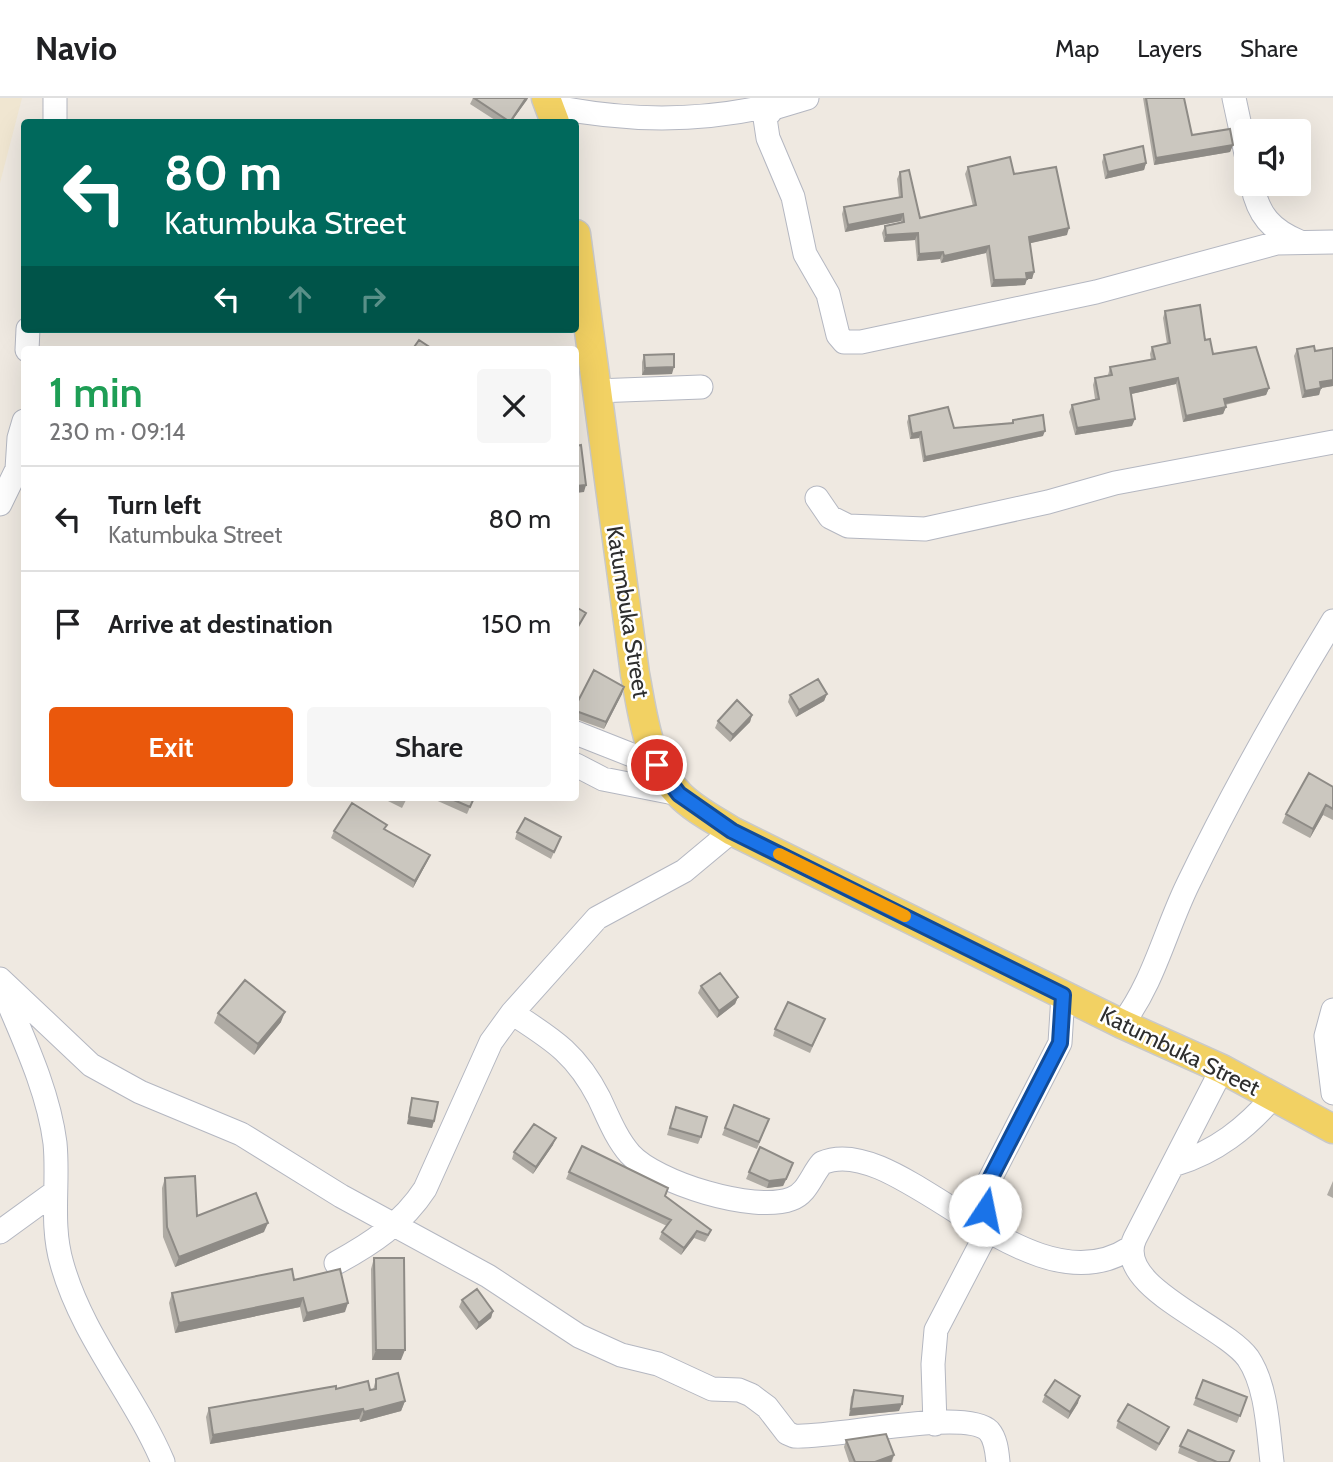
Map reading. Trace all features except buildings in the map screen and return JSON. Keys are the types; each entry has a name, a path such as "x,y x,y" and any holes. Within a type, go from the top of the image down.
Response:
{"main road":[{"name":"Katumbuka Street","path":"579,258 635,674 647,736 657,765 679,794 732,831 1331,1124"}],"street":[{"path":"55,98 55,119"},
{"path":"773,101 777,107 807,98"},
{"path":"1234,98 1238,119"},
{"path":"551,109 607,118 634,118 735,114 773,101"},
{"path":"773,101 765,118 766,132 792,191 805,254 828,294 838,335 844,342 862,342 1004,313 1158,277 1277,243 1333,242"},
{"path":"1256,196 1265,220 1280,234 1300,242"},
{"path":"596,391 701,387"},
{"path":"21,431 21,462"},
{"path":"817,498 831,517 848,526 925,529 1048,502 1115,483 1333,442"},
{"path":"0,504 21,475"},
{"path":"1122,1024 1140,1000 1174,913 1199,860 1333,621"},
{"path":"579,734 657,765"},
{"path":"579,767 603,779 679,794"},
{"path":"336,1263 396,1224 412,1209 425,1189 491,1042 512,1013 597,918 684,871 732,831"},
{"path":"0,981 48,1104 57,1172 55,1228 70,1289 85,1322 141,1414 163,1462"},
{"path":"0,981 92,1065 140,1093 241,1134 341,1195 488,1276 579,1336 621,1356 665,1366 705,1386 739,1390 751,1395 767,1407 791,1435 935,1424 971,1424 986,1429 994,1438 998,1462"},
{"path":"935,1424 933,1364 936,1330 986,1231 988,1183 1054,1058 1063,1027 1063,995"},
{"path":"1333,1010 1326,1036 1333,1093"},
{"path":"512,1013 549,1034 569,1054 630,1154 662,1177 729,1197 781,1202 797,1196 822,1163 840,1159 877,1167 906,1179 986,1231 1012,1243 1076,1262 1101,1262 1130,1248 1176,1164 1222,1069"},
{"path":"1176,1164 1200,1155 1231,1138 1273,1097"},
{"path":"0,1232 55,1192"},
{"path":"1130,1248 1136,1271 1147,1283 1218,1331 1246,1356 1255,1374 1267,1418 1272,1462"}],"shaded area":[{"path":"0,98 22,98 0,183"}],"slow traffic":[{"path":"779,854 905,916"}],"route":[{"path":"657,765 679,794 732,831 1063,995 1060,1043 988,1183 985,1210"}]}
